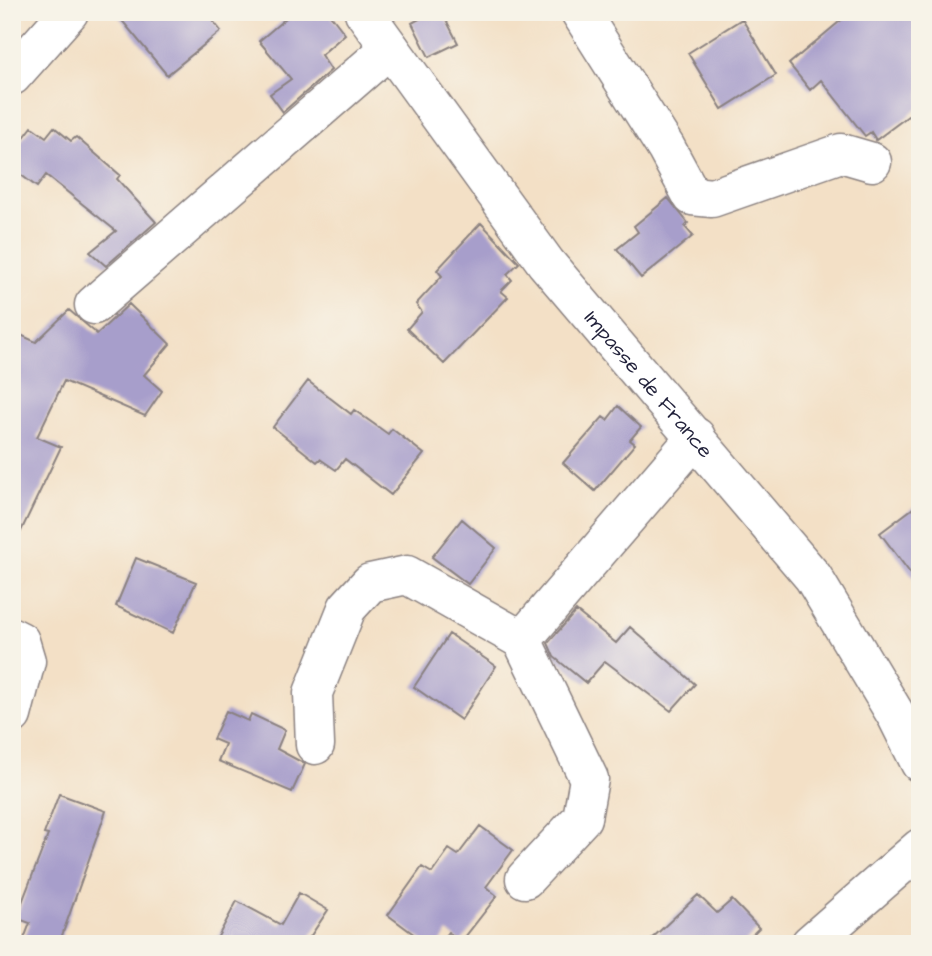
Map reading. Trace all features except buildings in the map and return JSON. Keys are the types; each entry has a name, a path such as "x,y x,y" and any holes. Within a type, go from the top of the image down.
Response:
{"street":[{"path":"12,76 69,12"},
{"name":"Impasse de France","path":"364,12 546,262 813,577 915,743"},
{"path":"580,12 666,148 691,196 712,198 841,153 872,162"},
{"path":"94,305 390,48"},
{"path":"522,640 696,437"},
{"path":"315,745 313,693 347,608 370,583 407,575 522,640 589,779 582,818 525,879"},
{"path":"12,637 20,641 26,662 12,715"},
{"path":"810,944 920,848"}]}
